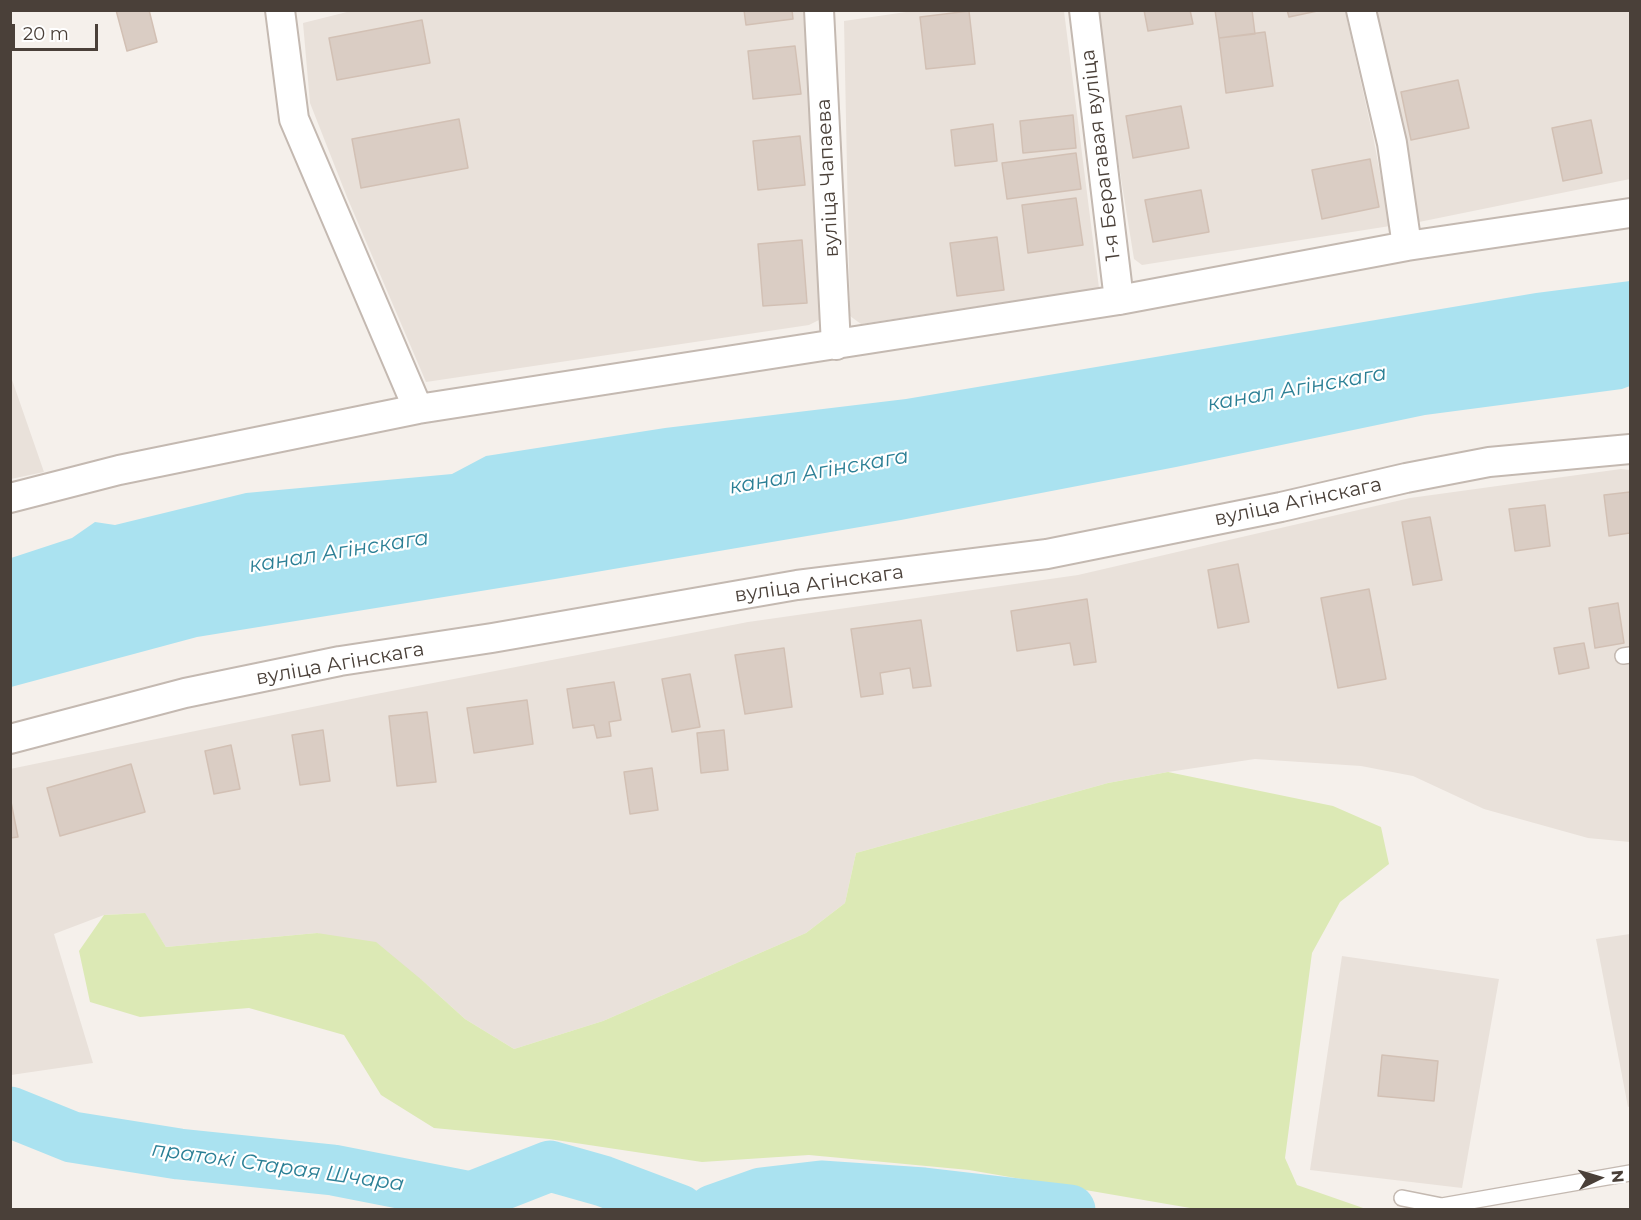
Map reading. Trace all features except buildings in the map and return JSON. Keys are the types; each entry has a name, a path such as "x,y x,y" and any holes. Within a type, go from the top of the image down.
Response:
{"street":[{"path":"280,10 294,119 418,409"},
{"name":"1-я Берагавая вуліца","path":"1084,10 1119,300"},
{"path":"1361,10 1392,143 1407,246"},
{"name":"вуліца Чапаева","path":"824,11 836,345"},
{"path":"10,498 119,470 418,409 1119,300 1407,246 1630,213"},
{"name":"вуліца Агінскага","path":"10,739 185,693 340,661 503,636 797,585 1047,554 1489,462 1630,449"}],"lane":[{"path":"1402,1198 1442,1206 1630,1173"}],"shaded area":[{"path":"355,10 803,11 816,163 821,319 809,325 426,382 347,197 310,103 303,23"},
{"path":"920,10 1064,11 1099,288 861,324 850,316 844,21"},
{"path":"1094,11 1345,11 1390,226 1142,265 1134,259"},
{"path":"1371,11 1629,11 1630,179 1419,222 1401,130"},
{"path":"10,374 44,472 11,479 10,479"},
{"path":"1621,469 1630,470 1630,842 1588,838 1484,809 1413,776 1361,766 1255,759 1108,783 856,853 845,903 806,933 603,1021 514,1049 465,1019 423,981 317,933 166,947 144,913 104,915 54,934 93,1063 11,1075 10,769 366,696 748,622 1078,575 1410,498"},
{"path":"1630,934 1630,1106 1628,1107 1596,939"},
{"path":"1342,956 1499,979 1462,1188 1310,1170"}],"green space":[{"path":"1168,772 1333,806 1381,827 1389,864 1340,902 1312,953 1285,1158 1297,1185 1366,1209 1196,1209 969,1170 809,1155 702,1162 549,1139 434,1128 381,1095 344,1035 249,1008 140,1017 90,1002 79,951 104,915 145,913 166,947 317,933 376,942 465,1019 514,1049 603,1021 806,933 845,903 856,853 1108,783"}],"water":[{"name":"канал Агінскага","path":"1630,281 1630,386 1622,389 1425,415 1176,467 901,520 197,637 11,687 11,558 72,538 95,522 115,525 246,493 452,474 486,456 665,428 906,399 1536,293"}],"waterway":[{"name":"пратокі Старая Шчара","path":"10,1112 72,1137 179,1154 333,1170 471,1197 550,1166 603,1181 680,1210"},
{"name":"пратокі Старая Шчара","path":"713,1210 761,1193 821,1186 924,1193 1070,1210"}]}
